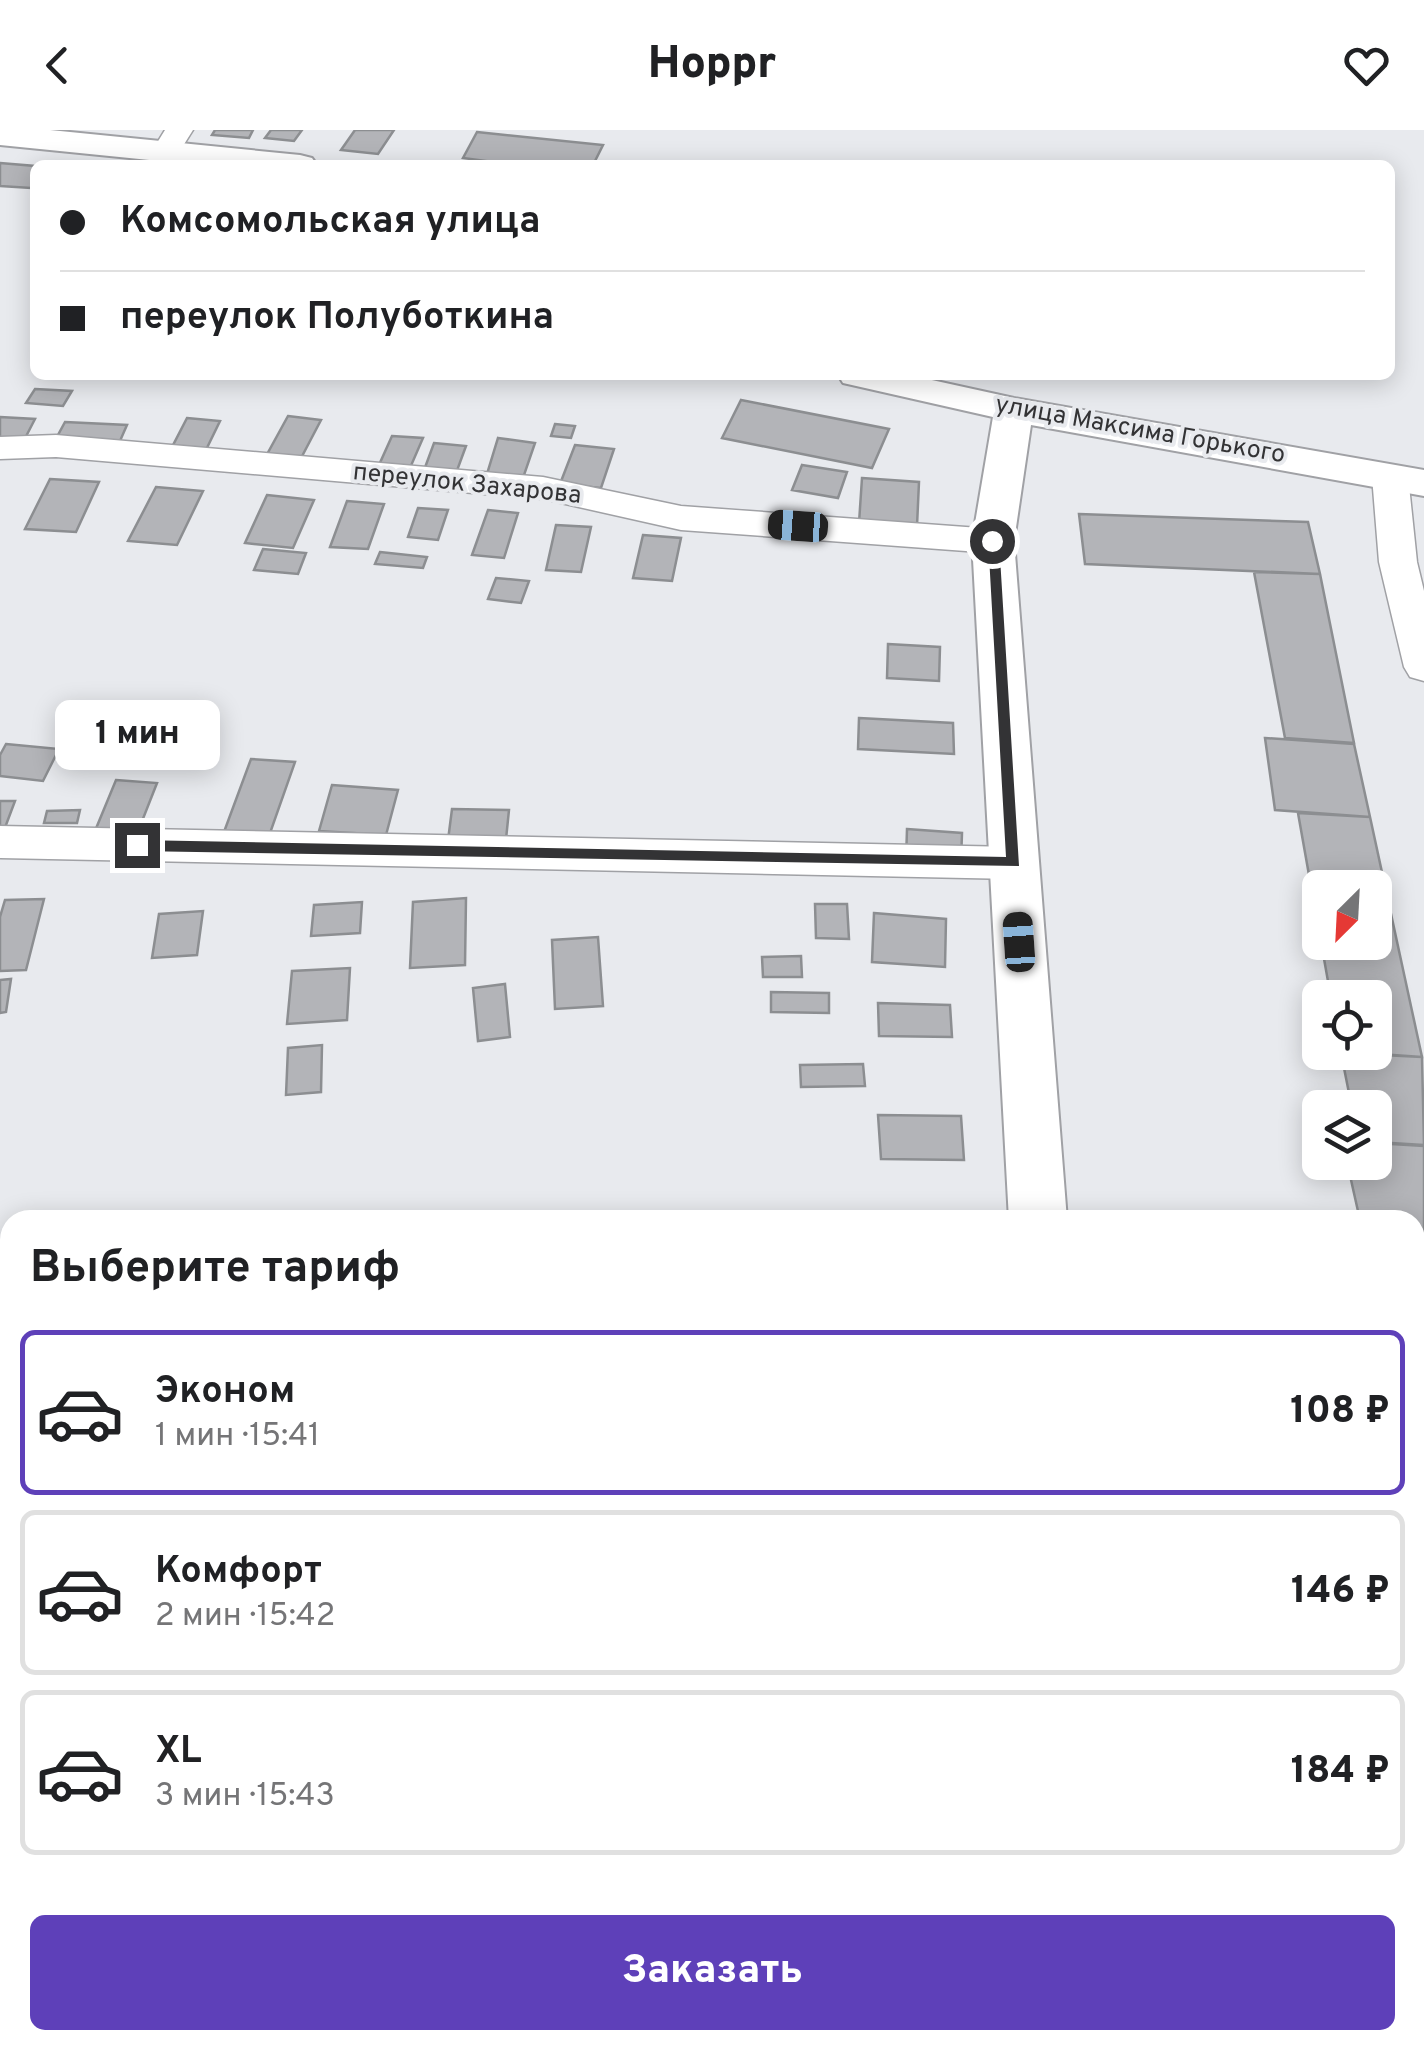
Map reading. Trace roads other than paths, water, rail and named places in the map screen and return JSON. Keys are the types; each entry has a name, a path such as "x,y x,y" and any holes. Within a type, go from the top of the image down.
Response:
{"main road":[{"path":"0,135 172,140 274,160"},
{"name":"улица Максима Горького","path":"879,380 1014,410 1407,480"},
{"path":"1014,410 992,541 1037,1210"}],"street":[{"name":"переулок Захарова","path":"0,448 56,446 543,488 681,518 992,541"},
{"path":"1407,480 1398,562 1424,667"},
{"path":"0,842 1014,862"}]}
